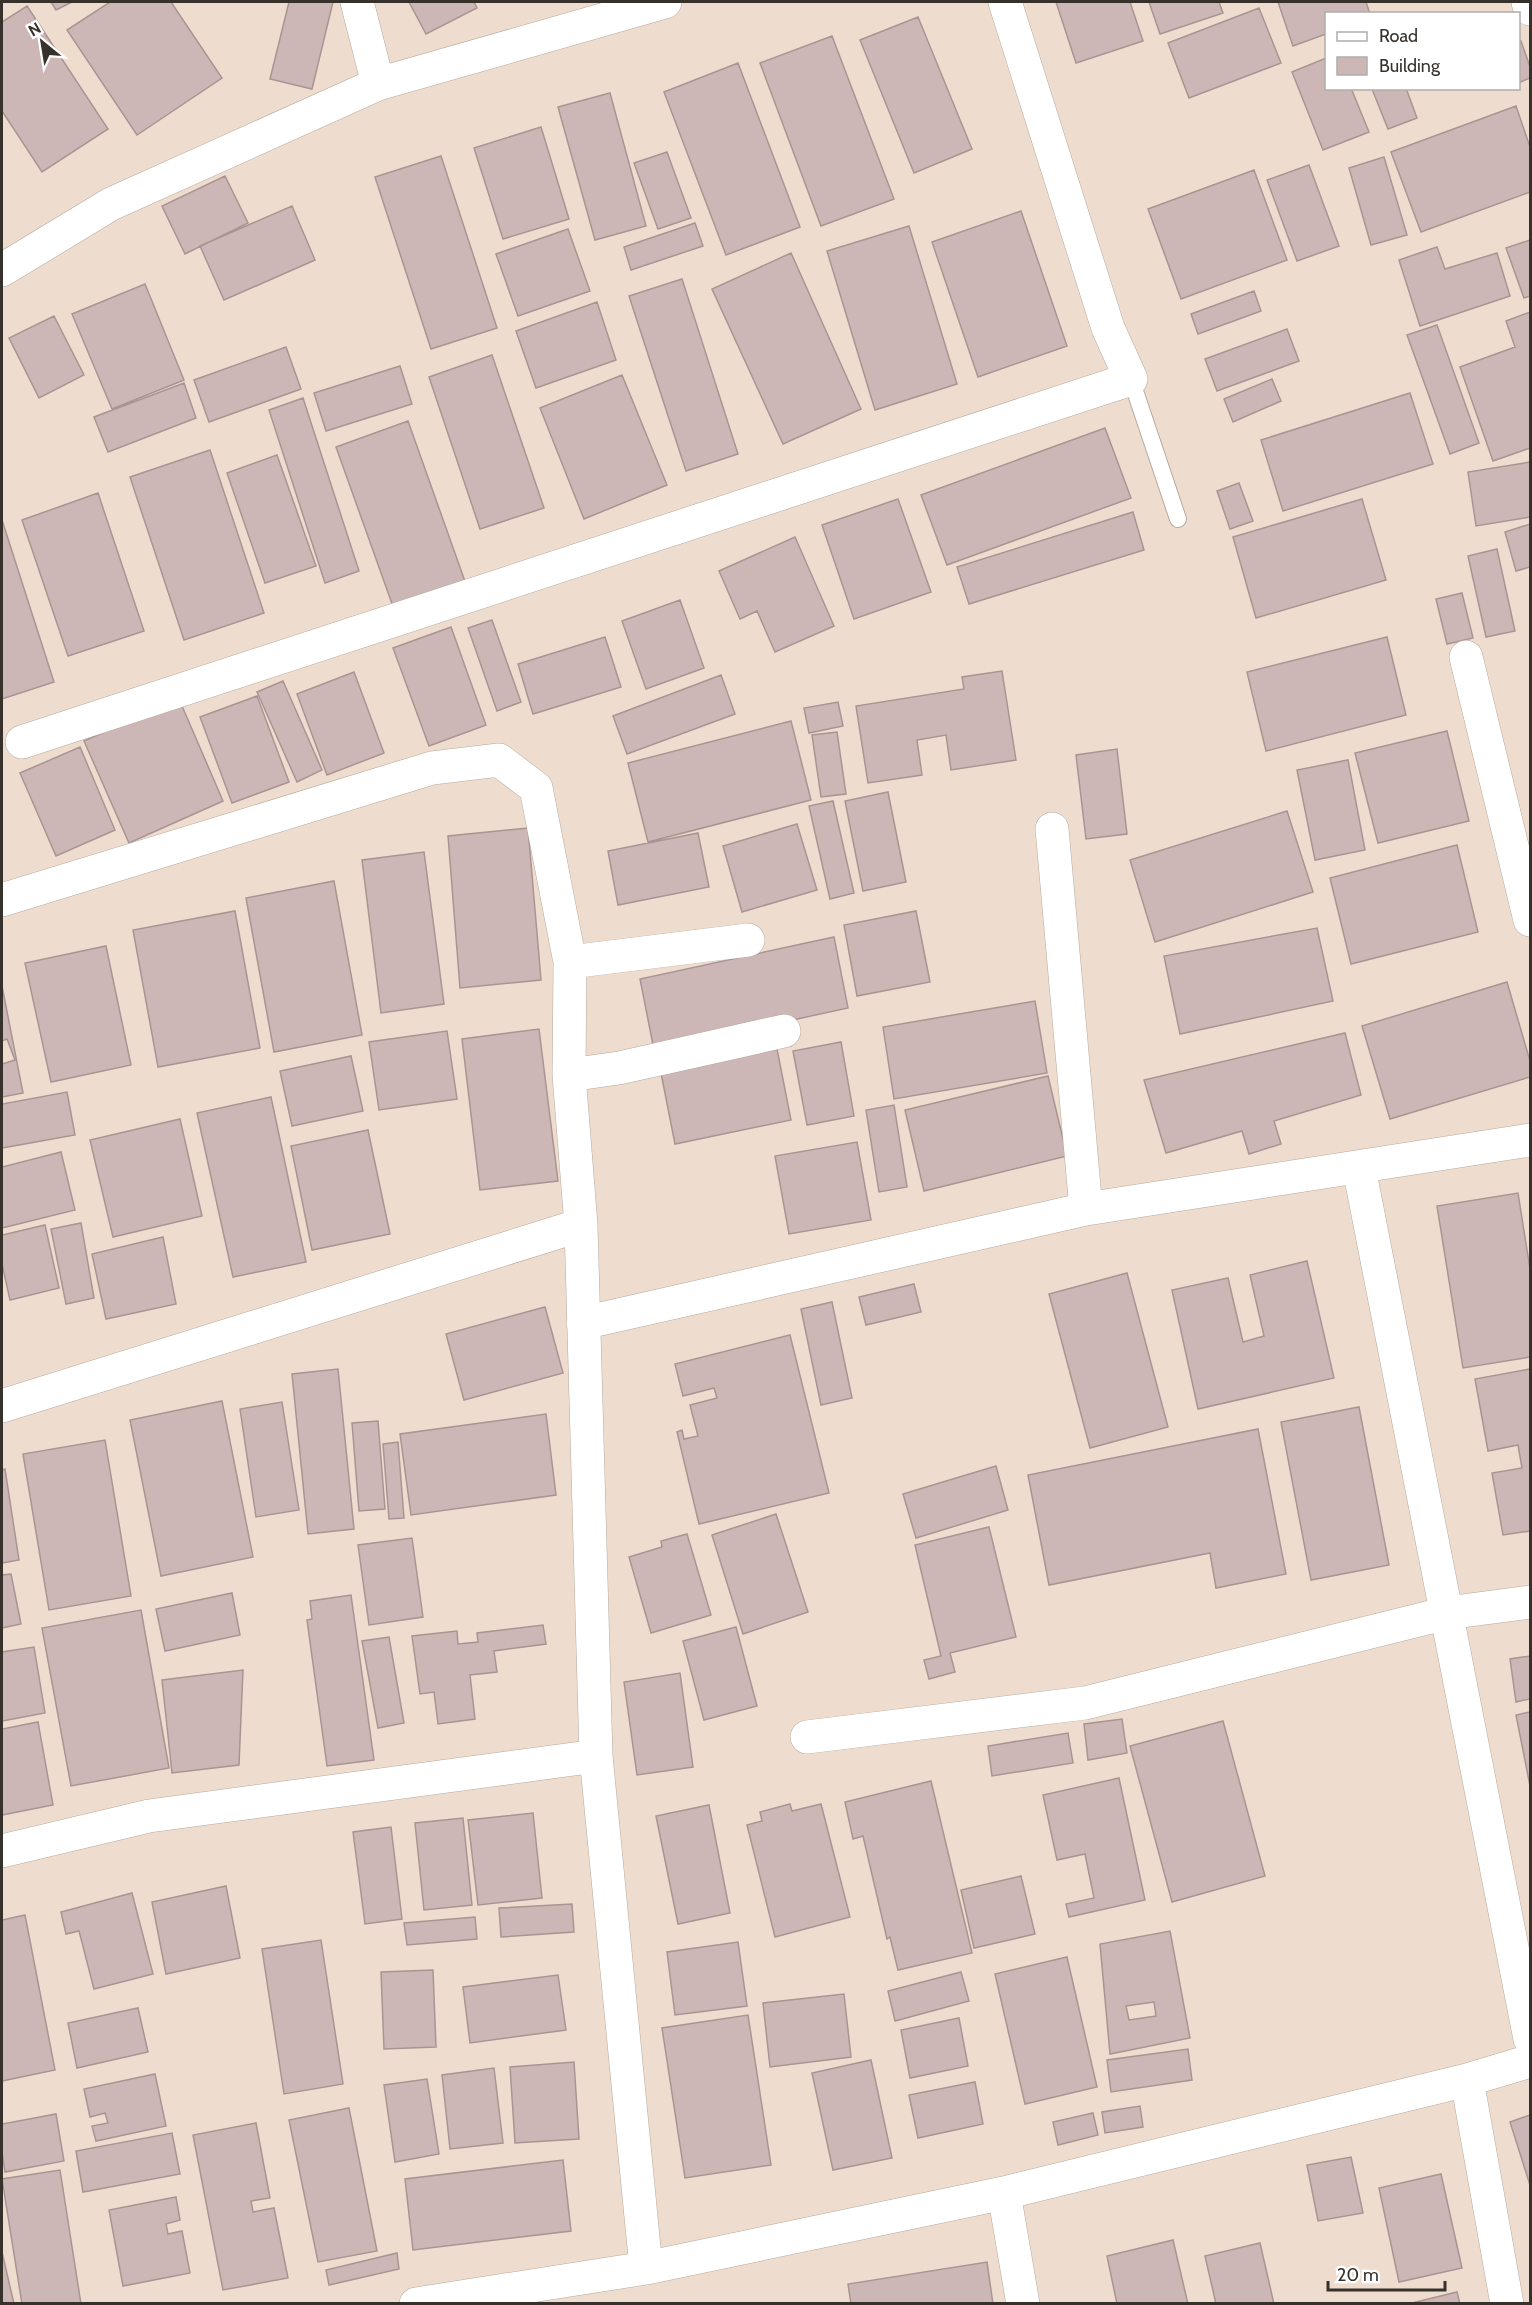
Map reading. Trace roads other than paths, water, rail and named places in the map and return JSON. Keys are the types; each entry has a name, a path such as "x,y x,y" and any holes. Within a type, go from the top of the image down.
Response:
{"street":[{"path":"357,2 378,84"},
{"path":"2,270 111,204 378,84 665,2"},
{"path":"22,742 1131,379 1108,328 1005,2"},
{"path":"1528,2 1530,9"},
{"path":"1466,657 1530,920"},
{"path":"2,900 432,768 499,760 536,788 570,962 569,1075 581,1225 596,1756 646,2268"},
{"path":"1052,829 1086,1209"},
{"path":"570,962 747,940"},
{"path":"569,1075 619,1068 784,1031"},
{"path":"584,1323 1086,1209 1530,1140"},
{"path":"1359,1168 1530,2039"},
{"path":"2,1406 581,1225"},
{"path":"807,1737 1085,1703 1447,1613 1530,1602"},
{"path":"2,1851 149,1816 596,1756"},
{"path":"416,2304 646,2268 1004,2193 1467,2080 1530,2061"},
{"path":"1467,2080 1507,2304"},
{"path":"1004,2193 1023,2304"}],"lane":[{"path":"1131,379 1178,519"}]}
